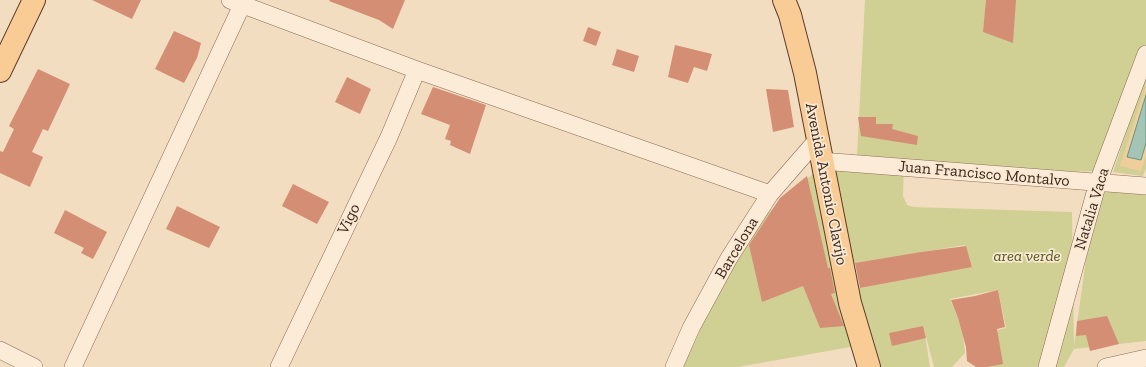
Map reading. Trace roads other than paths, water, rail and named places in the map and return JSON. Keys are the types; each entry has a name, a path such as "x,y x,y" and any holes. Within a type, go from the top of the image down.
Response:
{"main road":[{"path":"0,71 34,0"},
{"name":"Avenida Antonio Clavijo","path":"784,0 790,15 805,73 850,302 869,367"}],"street":[{"path":"74,367 236,3 417,70 770,194"},
{"name":"Natalia Vaca","path":"1047,367 1098,182 1146,54"},
{"name":"Vigo","path":"279,367 389,137 417,70"},
{"name":"Barcelona","path":"674,367 691,328 729,258 770,194 817,140"},
{"name":"Juan Francisco Montalvo","path":"822,161 1146,186"},
{"path":"0,350 34,367"},
{"path":"1106,367 1146,358"}],"park label":[{"name":"area verde","path":"1027,256"}]}
